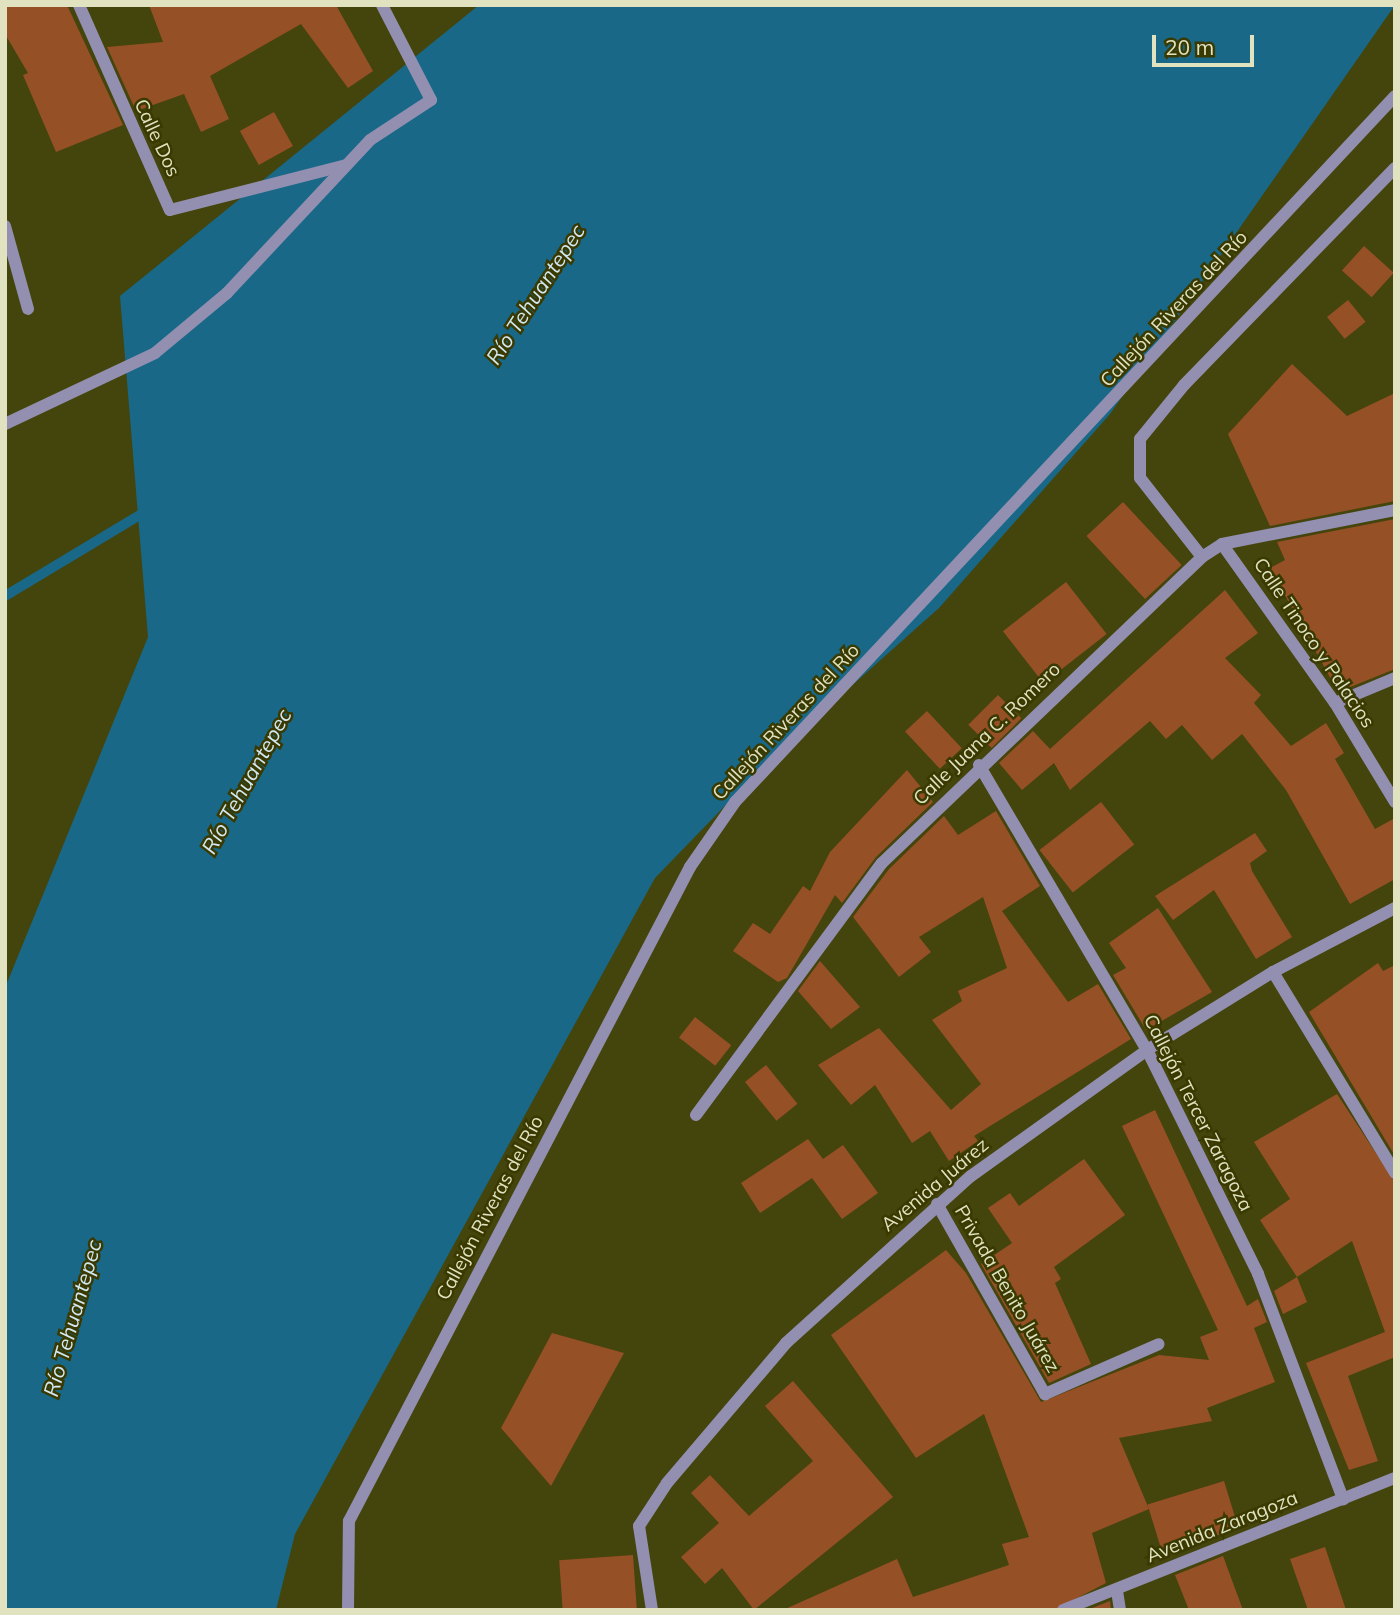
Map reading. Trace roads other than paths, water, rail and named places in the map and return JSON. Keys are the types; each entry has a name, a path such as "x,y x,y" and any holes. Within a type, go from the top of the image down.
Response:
{"street":[{"name":"Calle Dos","path":"79,5 170,210 346,165"},
{"path":"5,425 155,353 227,293 370,140 430,100 382,5"},
{"name":"Callejón Riveras del Río","path":"348,1610 349,1521 690,867 735,802 1395,96"},
{"path":"1202,557 1140,478 1140,439 1184,385 1395,168"},
{"path":"5,226 28,309"},
{"name":"Calle Juana C. Romero","path":"696,1115 882,863 979,765 1202,557 1222,544 1395,510"},
{"name":"Calle Tinoco y Palacios","path":"1222,544 1335,703 1395,802"},
{"path":"1335,703 1395,678"},
{"name":"Callejón Tercer Zaragoza","path":"979,765 1147,1050 1258,1274 1343,1499"},
{"name":"Avenida Juárez","path":"652,1610 639,1526 667,1483 786,1343 937,1204 1147,1050 1273,972 1395,908"},
{"path":"1273,972 1395,1173"},
{"name":"Privada Benito Juárez","path":"937,1204 1045,1394 1159,1343"},
{"name":"Avenida Zaragoza","path":"1063,1610 1117,1591 1395,1478"},
{"path":"1117,1591 1120,1610"}],"water":[{"path":"479,5 1395,5 1110,414 939,608 777,752 655,878 295,1534 276,1610 5,1610 5,988 148,637 120,296"}],"waterway":[{"name":"Río Tehuantepec","path":"5,596 150,509"}]}
